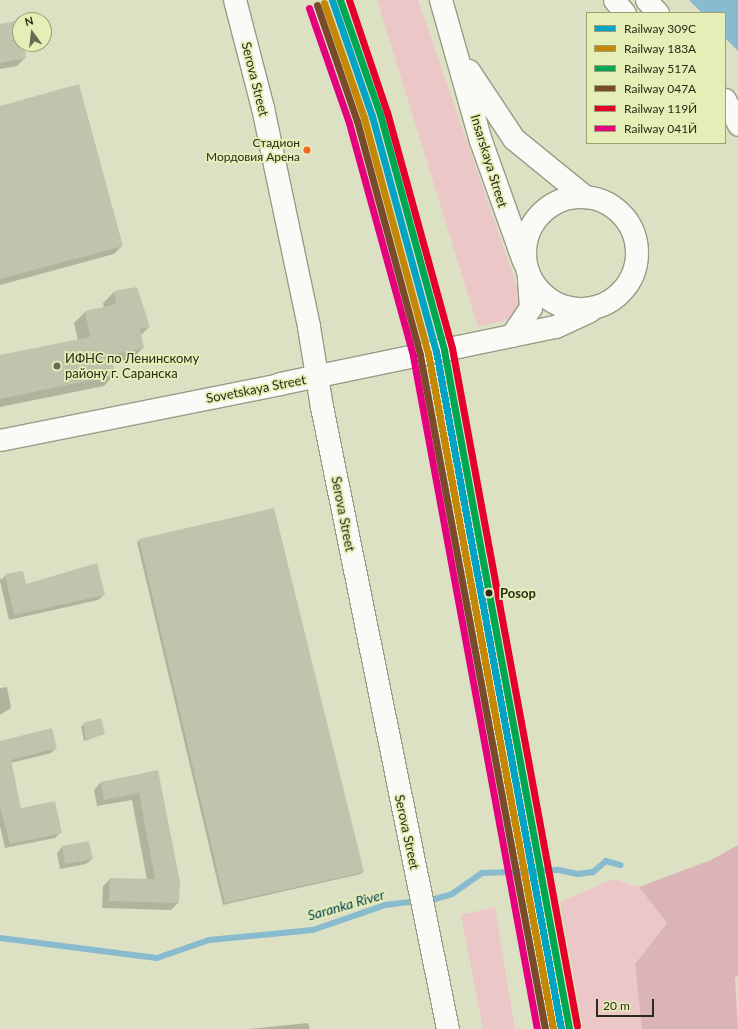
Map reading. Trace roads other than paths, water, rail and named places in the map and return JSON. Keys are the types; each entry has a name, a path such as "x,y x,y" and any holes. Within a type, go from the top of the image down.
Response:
{"street":[{"name":"Serova Street","path":"235,0 263,108 448,1029"},
{"name":"Insarskaya Street","path":"441,0 484,148 527,271"},
{"path":"614,0 624,12"},
{"path":"646,0 657,12"},
{"name":"Insarskaya Street","path":"458,56 514,139 585,196"},
{"path":"512,336 531,308 524,247 538,216 568,198 585,196 606,202 620,212 636,241 638,258 628,284 613,300 598,308 565,308 550,301 527,271"},
{"name":"Sovetskaya Street","path":"0,440 318,377 556,327 598,308"}],"water":[{"path":"689,0 738,0 738,51 726,39 726,12 701,12"}],"waterway":[{"name":"Saranka River","path":"0,938 157,958 209,940 313,930 385,905 435,899 452,894 482,873 559,870 578,874 593,872 606,861 620,865"}],"rail line":[{"name":"309С","path":"332,0 372,116 436,351 561,1029"},
{"name":"517А","path":"340,0 380,114 444,350 569,1028"},
{"name":"119Й","path":"349,0 387,112 452,348 577,1026"},
{"name":"183А","path":"324,3 364,118 428,353 553,1029"},
{"name":"047А","path":"317,5 357,121 420,355 545,1029"},
{"name":"041Й","path":"309,8 349,123 413,356 537,1029"}],"place":[{"name":"Стадион Мордовия Арена","path":"307,150"},
{"name":"ИФНС по Ленинскому району г. Саранска","path":"57,366"},
{"name":"Posop","path":"489,593"}]}
